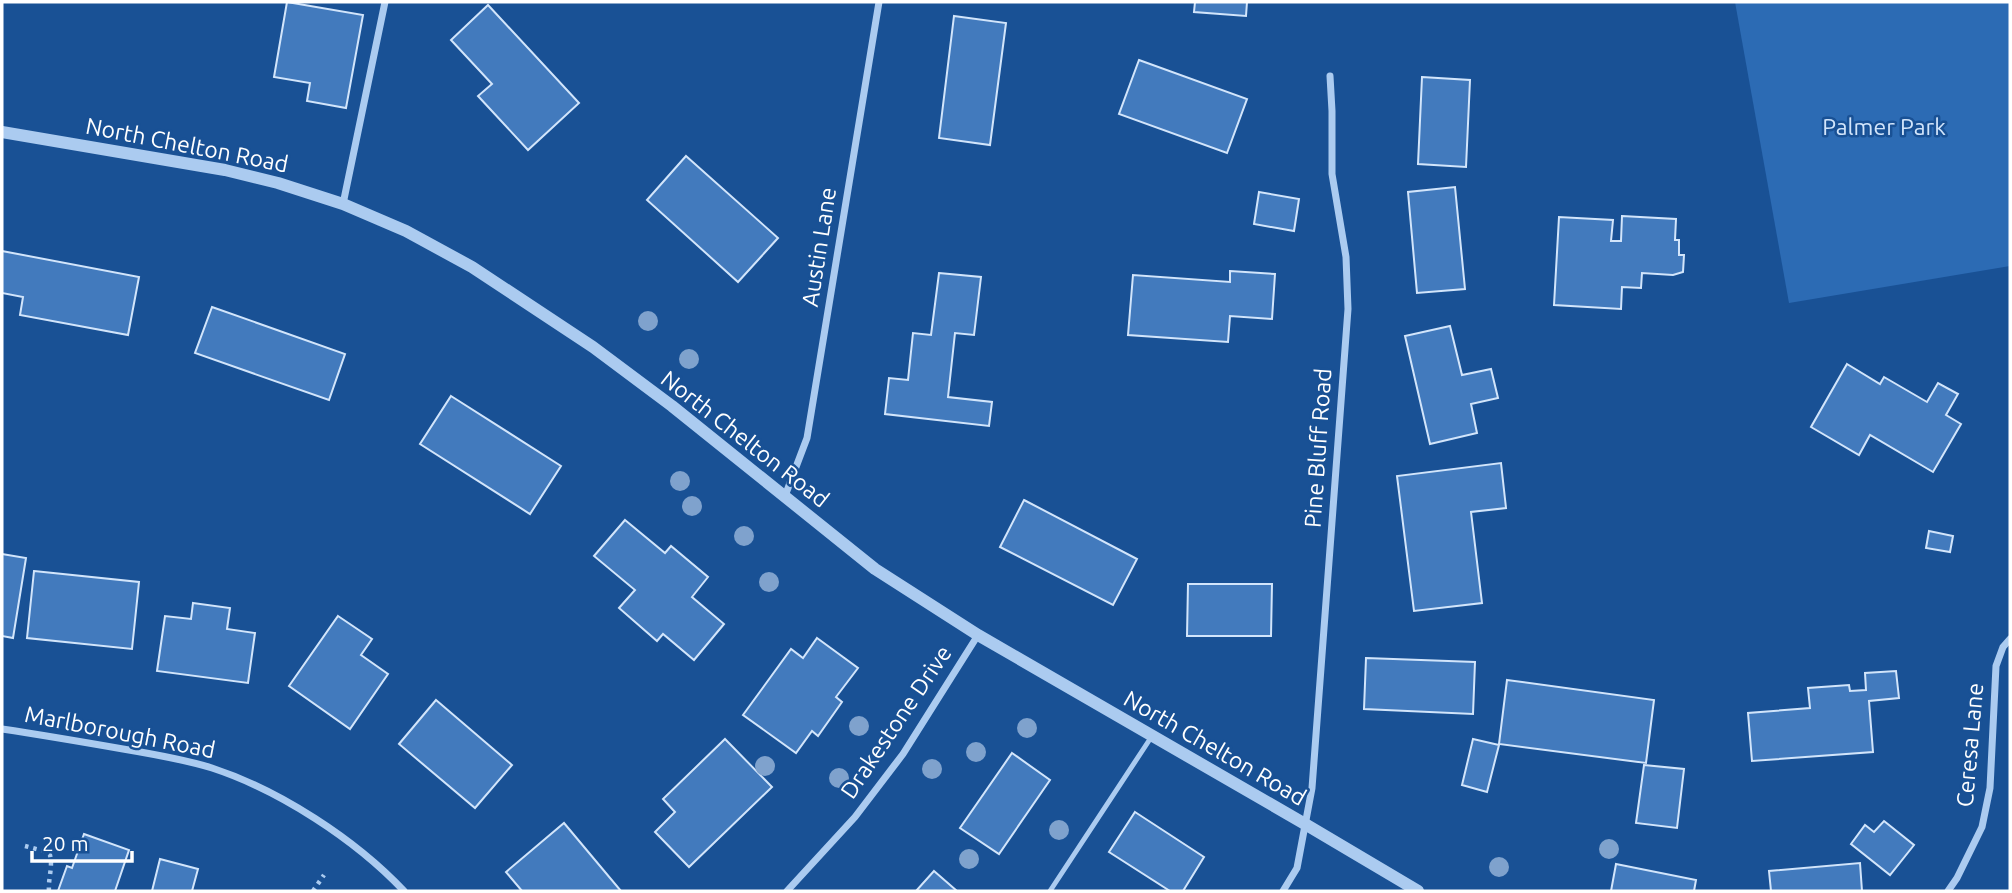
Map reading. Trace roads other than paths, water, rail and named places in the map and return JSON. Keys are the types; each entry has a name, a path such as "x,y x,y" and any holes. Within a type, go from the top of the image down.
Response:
{"street":[{"path":"343,204 385,2"},
{"name":"Austin Lane","path":"785,496 807,438 879,2"},
{"name":"Pine Bluff Road","path":"1283,891 1297,868 1313,774 1348,310 1346,257 1332,174 1330,76"},
{"name":"North Chelton Road","path":"2,132 225,170 278,183 343,204 406,232 472,267 593,347 678,411 875,569 978,635 1418,891"},
{"name":"Drakestone Drive","path":"787,891 855,817 903,754 978,635"},
{"name":"Ceresa Lane","path":"1948,891 1982,827 1990,788 1996,666 2003,647 2010,639"},
{"name":"Marlborough Road","path":"2,729 168,757 210,767 252,783 307,814 359,850 404,891"}],"lane":[{"path":"1050,891 1152,736"}],"park label":[{"name":"Palmer Park","path":"1884,127"}]}
